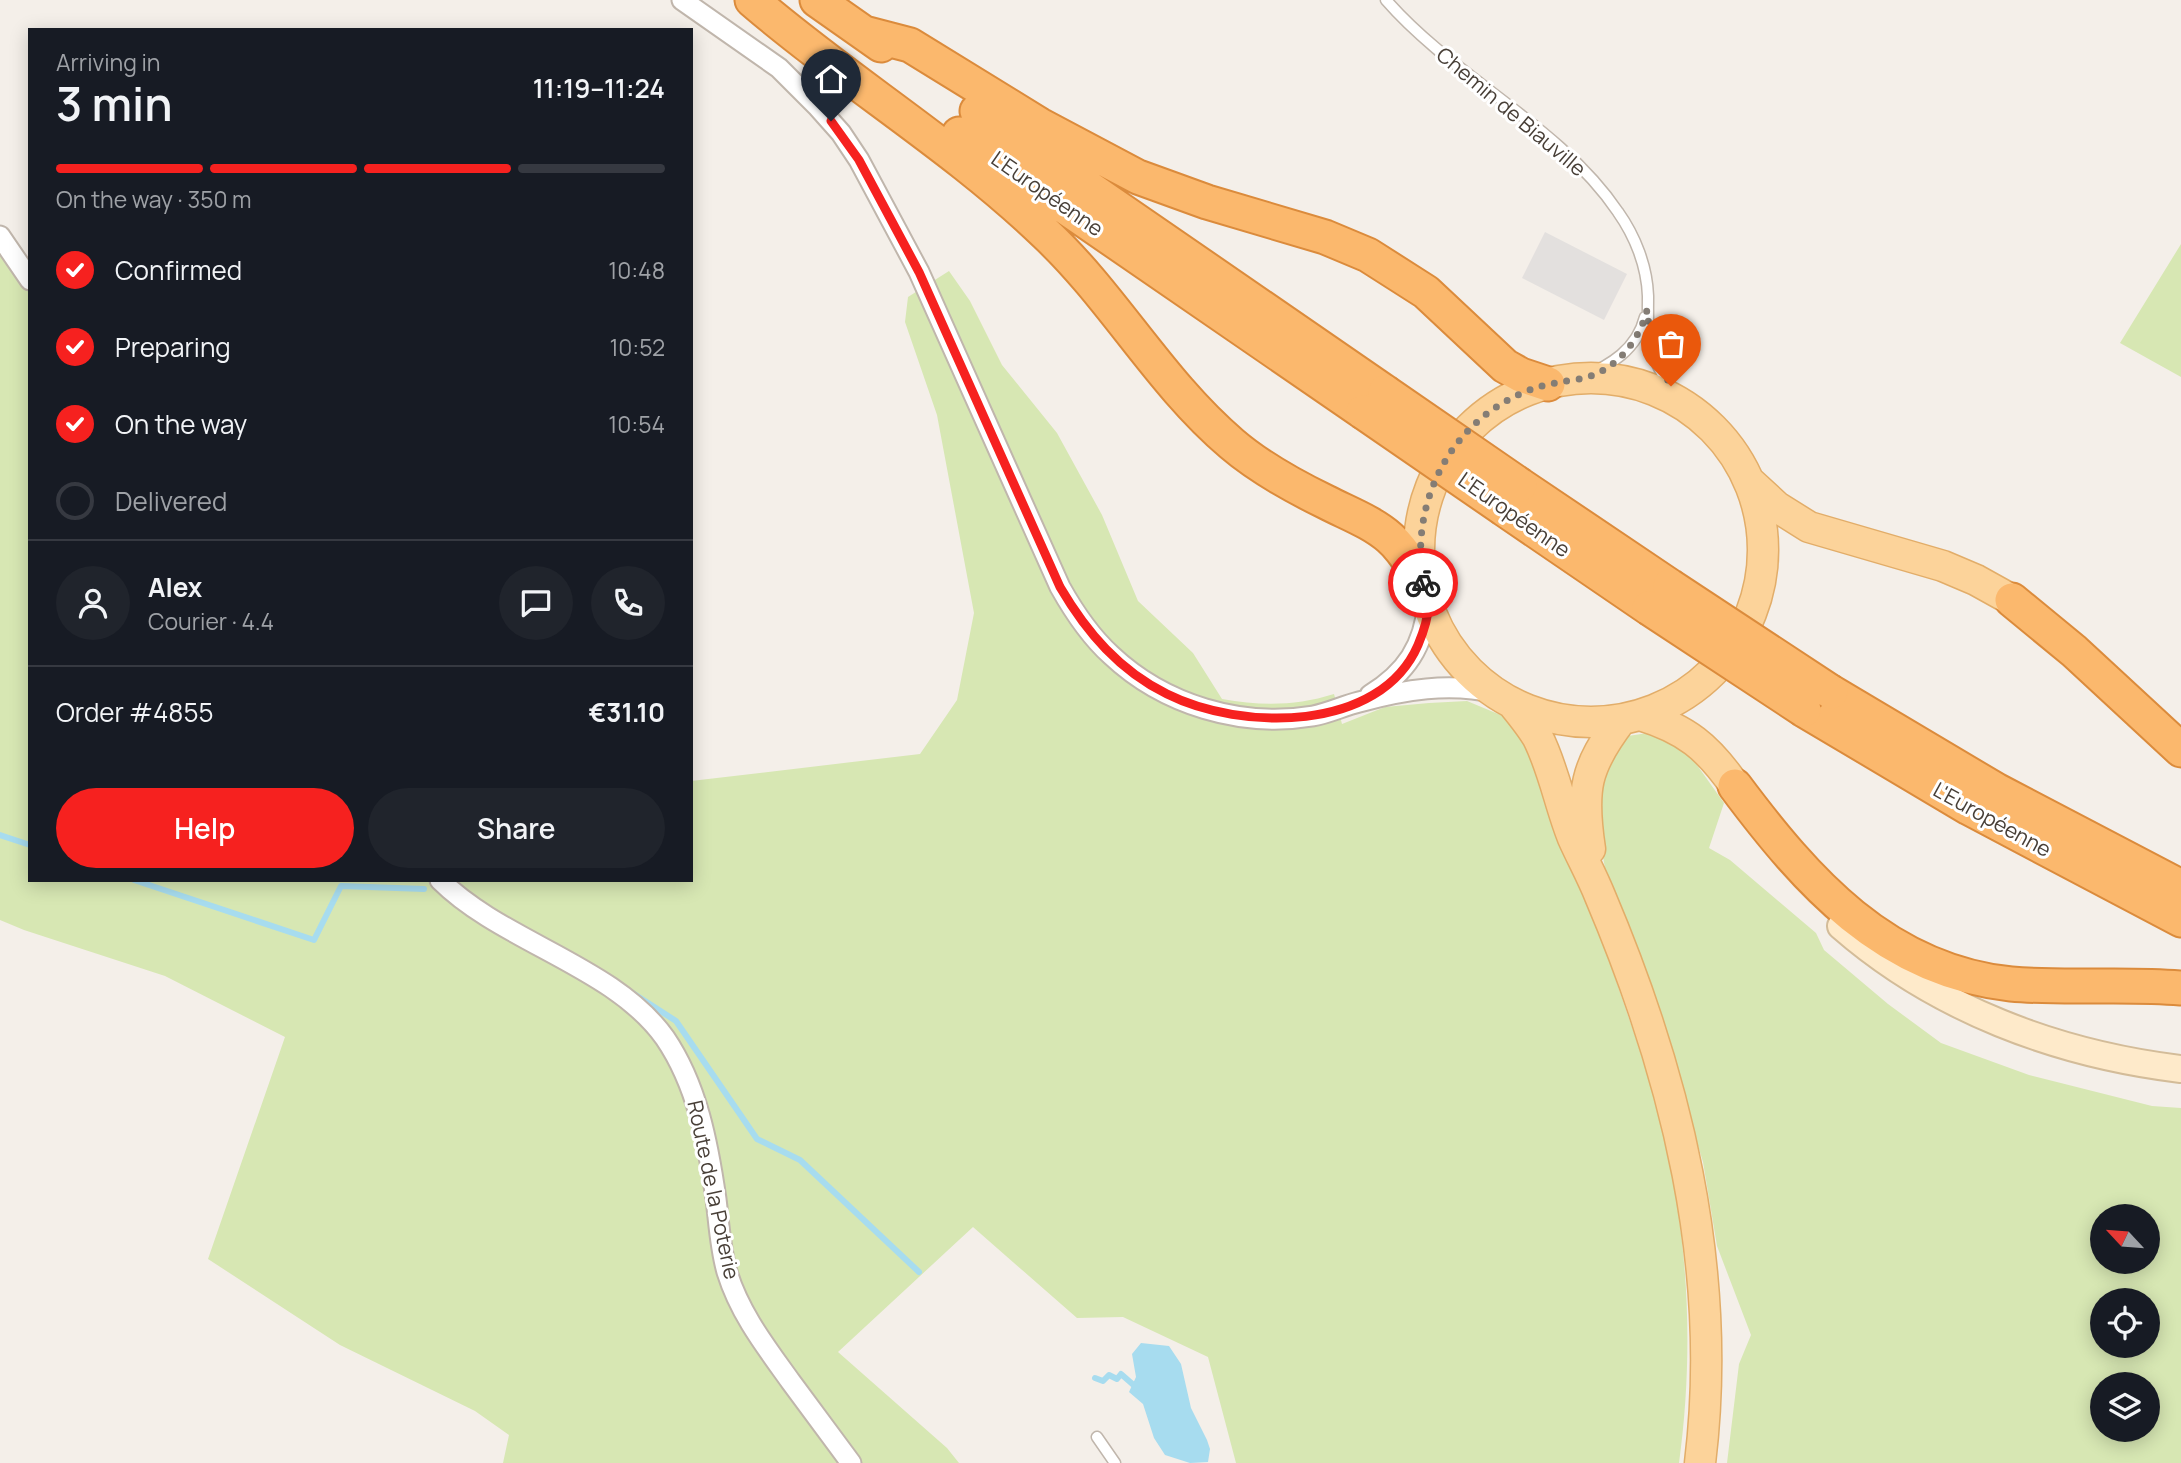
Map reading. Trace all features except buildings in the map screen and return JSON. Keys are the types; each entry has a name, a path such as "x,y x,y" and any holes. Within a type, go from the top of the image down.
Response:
{"highway":[{"path":"752,0 836,68 973,170 1032,220 1070,258 1186,398 1232,444 1287,482 1382,532 1403,552 1425,592"},
{"name":"L'Européenne","path":"767,0 1374,402 1659,597 1818,701 1980,814 2181,920"},
{"name":"L'Européenne","path":"817,0 1374,402"},
{"path":"864,33 910,45 1040,125 1138,177 1198,199 1325,237 1368,255 1426,292 1498,361 1521,374 1548,384"},
{"path":"2012,600 2074,651 2181,750"},
{"name":"L'Européenne","path":"1818,701 2181,887"},
{"path":"1735,786 1769,832 1814,883 1873,933 1912,956 1966,975 2003,983 2181,988"}],"main road":[{"path":"1582,378 1632,383 1661,393 1688,408 1705,421 1726,444 1748,479 1759,511 1763,545 1761,578 1748,621 1724,660 1700,684 1671,702 1631,717 1591,722 1561,720 1532,712 1504,698 1478,680 1457,658 1440,632 1425,592 1419,547 1423,514 1433,482 1450,453 1471,427 1497,406 1548,384 1582,378"},
{"path":"1748,479 1777,507 1809,527 1943,566 2012,600 2059,629 2092,654 2181,732"},
{"path":"1504,698 1527,721 1543,749 1574,839 1601,897 1668,1086 1696,1218 1705,1283 1707,1356 1705,1423 1700,1463"},
{"path":"1631,717 1672,727 1696,741 1713,756 1735,786 1748,817 1800,885 1850,933 1902,972 1964,1007 2030,1035 2119,1059 2181,1069"},
{"path":"1601,897 1586,830 1586,793 1590,768 1595,757 1631,717"}],"street":[{"path":"681,0 779,68 831,121 859,160 919,272 1057,580 1090,633 1109,654 1142,680 1167,694 1222,713 1267,719 1298,718 1325,713 1357,702 1443,687 1467,687 1504,698"},
{"path":"0,236 28,277"},
{"path":"1357,702 1395,678 1411,659 1421,639 1425,592"},
{"name":"Route de la Poterie","path":"443,882 479,911 616,992 647,1017 664,1037 683,1070 700,1116 710,1163 724,1260 737,1298 755,1332 851,1463"}],"lane":[{"name":"Chemin de Biauville","path":"1386,0 1436,49 1574,162 1609,199 1627,226 1640,254 1644,268 1649,338 1656,361 1665,378 1688,408"},
{"name":"Chemin de Biauville","path":"1582,378 1610,365 1627,350 1644,324 1647,310"},
{"path":"1097,1437 1115,1463"}],"green space":[{"path":"0,229 28,269 28,882 693,882 693,781 920,754 957,700 974,613 937,415 905,322 908,297 949,271 970,301 1002,365 1057,433 1102,515 1138,601 1193,653 1222,699 1278,704 1334,694 1342,724 1385,707 1467,701 1503,716 1523,740 1588,902 1622,997 1647,1073 1671,1169 1679,1217 1687,1315 1687,1365 1679,1463 1236,1463 1208,1357 1123,1317 1077,1318 973,1227 838,1352 947,1448 959,1463 503,1463 509,1435 475,1411 340,1345 208,1259 285,1037 165,976 0,920"},
{"path":"2181,244 2181,377 2120,343"},
{"path":"1648,733 1687,751 1724,803 1709,848 1730,860 1816,933 1824,950 1888,1004 1941,1043 2029,1075 2152,1106 2181,1108 2181,1463 1727,1463 1739,1364 1751,1335 1717,1246 1703,1162 1648,982 1605,868 1596,818 1600,773 1621,737"}],"shaded area":[{"path":"1545,232 1627,274 1604,320 1522,278"}],"water":[{"path":"1141,1343 1169,1346 1181,1364 1191,1408 1210,1449 1208,1462 1190,1463 1165,1455 1154,1438 1143,1404 1129,1392 1136,1377 1132,1354"}],"waterway":[{"path":"0,835 28,844"},
{"path":"140,882 314,940 341,886 424,889"},
{"path":"631,992 676,1021 757,1139 800,1160 919,1272"},
{"path":"1095,1378 1103,1381 1109,1375 1117,1379 1121,1374 1137,1388"}],"way so far":[{"path":"1423,583 1419,558 1420,536 1429,492 1456,444 1488,413 1537,387 1582,378 1610,365 1634,342 1644,324 1647,310 1652,351 1671,386"}],"route":[{"path":"831,121 878,192 919,272 1060,587 1090,633 1120,663 1167,694 1222,713 1283,719 1325,713 1357,702 1395,678 1404,669 1421,639 1427,614 1428,603 1423,583"}]}
